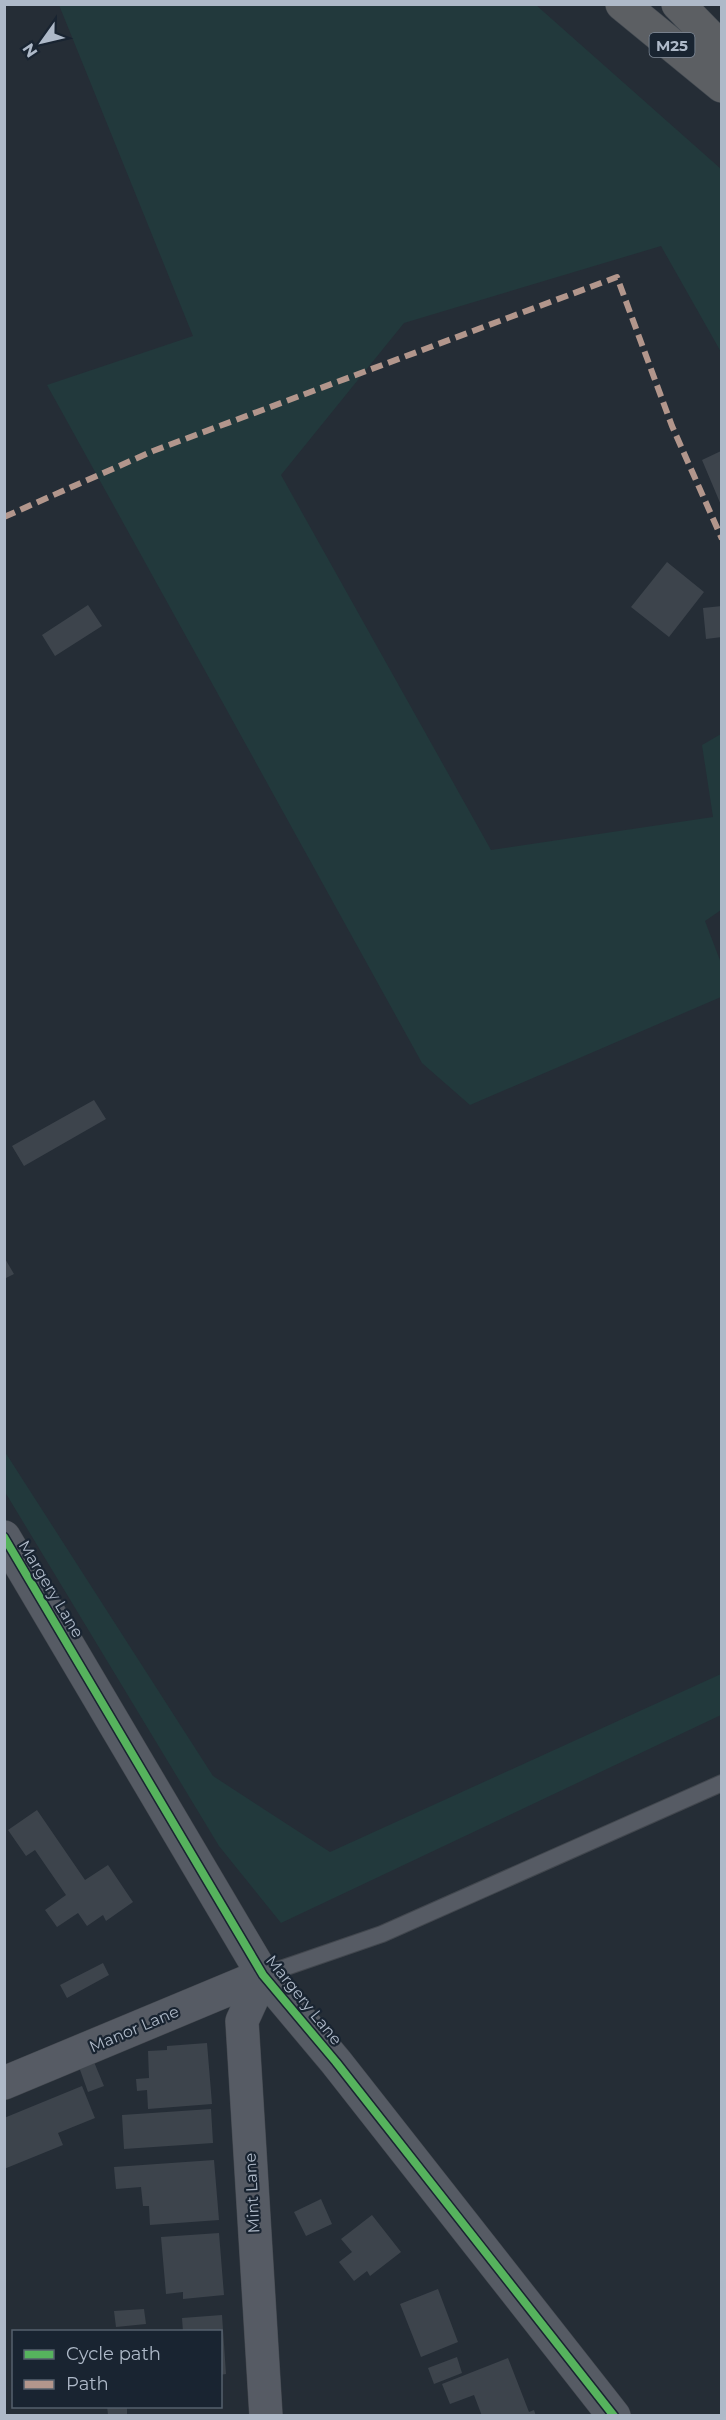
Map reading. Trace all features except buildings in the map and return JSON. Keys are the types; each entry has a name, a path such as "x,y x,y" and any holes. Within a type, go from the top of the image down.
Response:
{"highway":[{"name":"M25","path":"622,4 722,86"},
{"name":"M25","path":"678,4 722,49"}],"street":[{"name":"Margery Lane","path":"4,1537 263,1975 336,2062 614,2415"},
{"name":"Manor Lane","path":"4,2084 263,1975"},
{"name":"Mint Lane","path":"263,1975 242,2020 266,2415"}],"lane":[{"path":"263,1975 382,1934 722,1783"}],"green space":[{"path":"59,5 536,5 721,169 721,352 661,246 404,323 281,475 491,850 713,817 702,745 721,734 721,910 705,921 721,963 721,997 470,1105 422,1063 47,385 193,336"},
{"path":"5,1452 213,1776 330,1852 721,1674 721,1715 281,1923 219,1846 5,1492"}],"marked path":[{"path":"4,517 153,451 617,277 672,426 722,539"}],"cycle path":[{"path":"4,1537 263,1975 336,2062 614,2416"}]}
